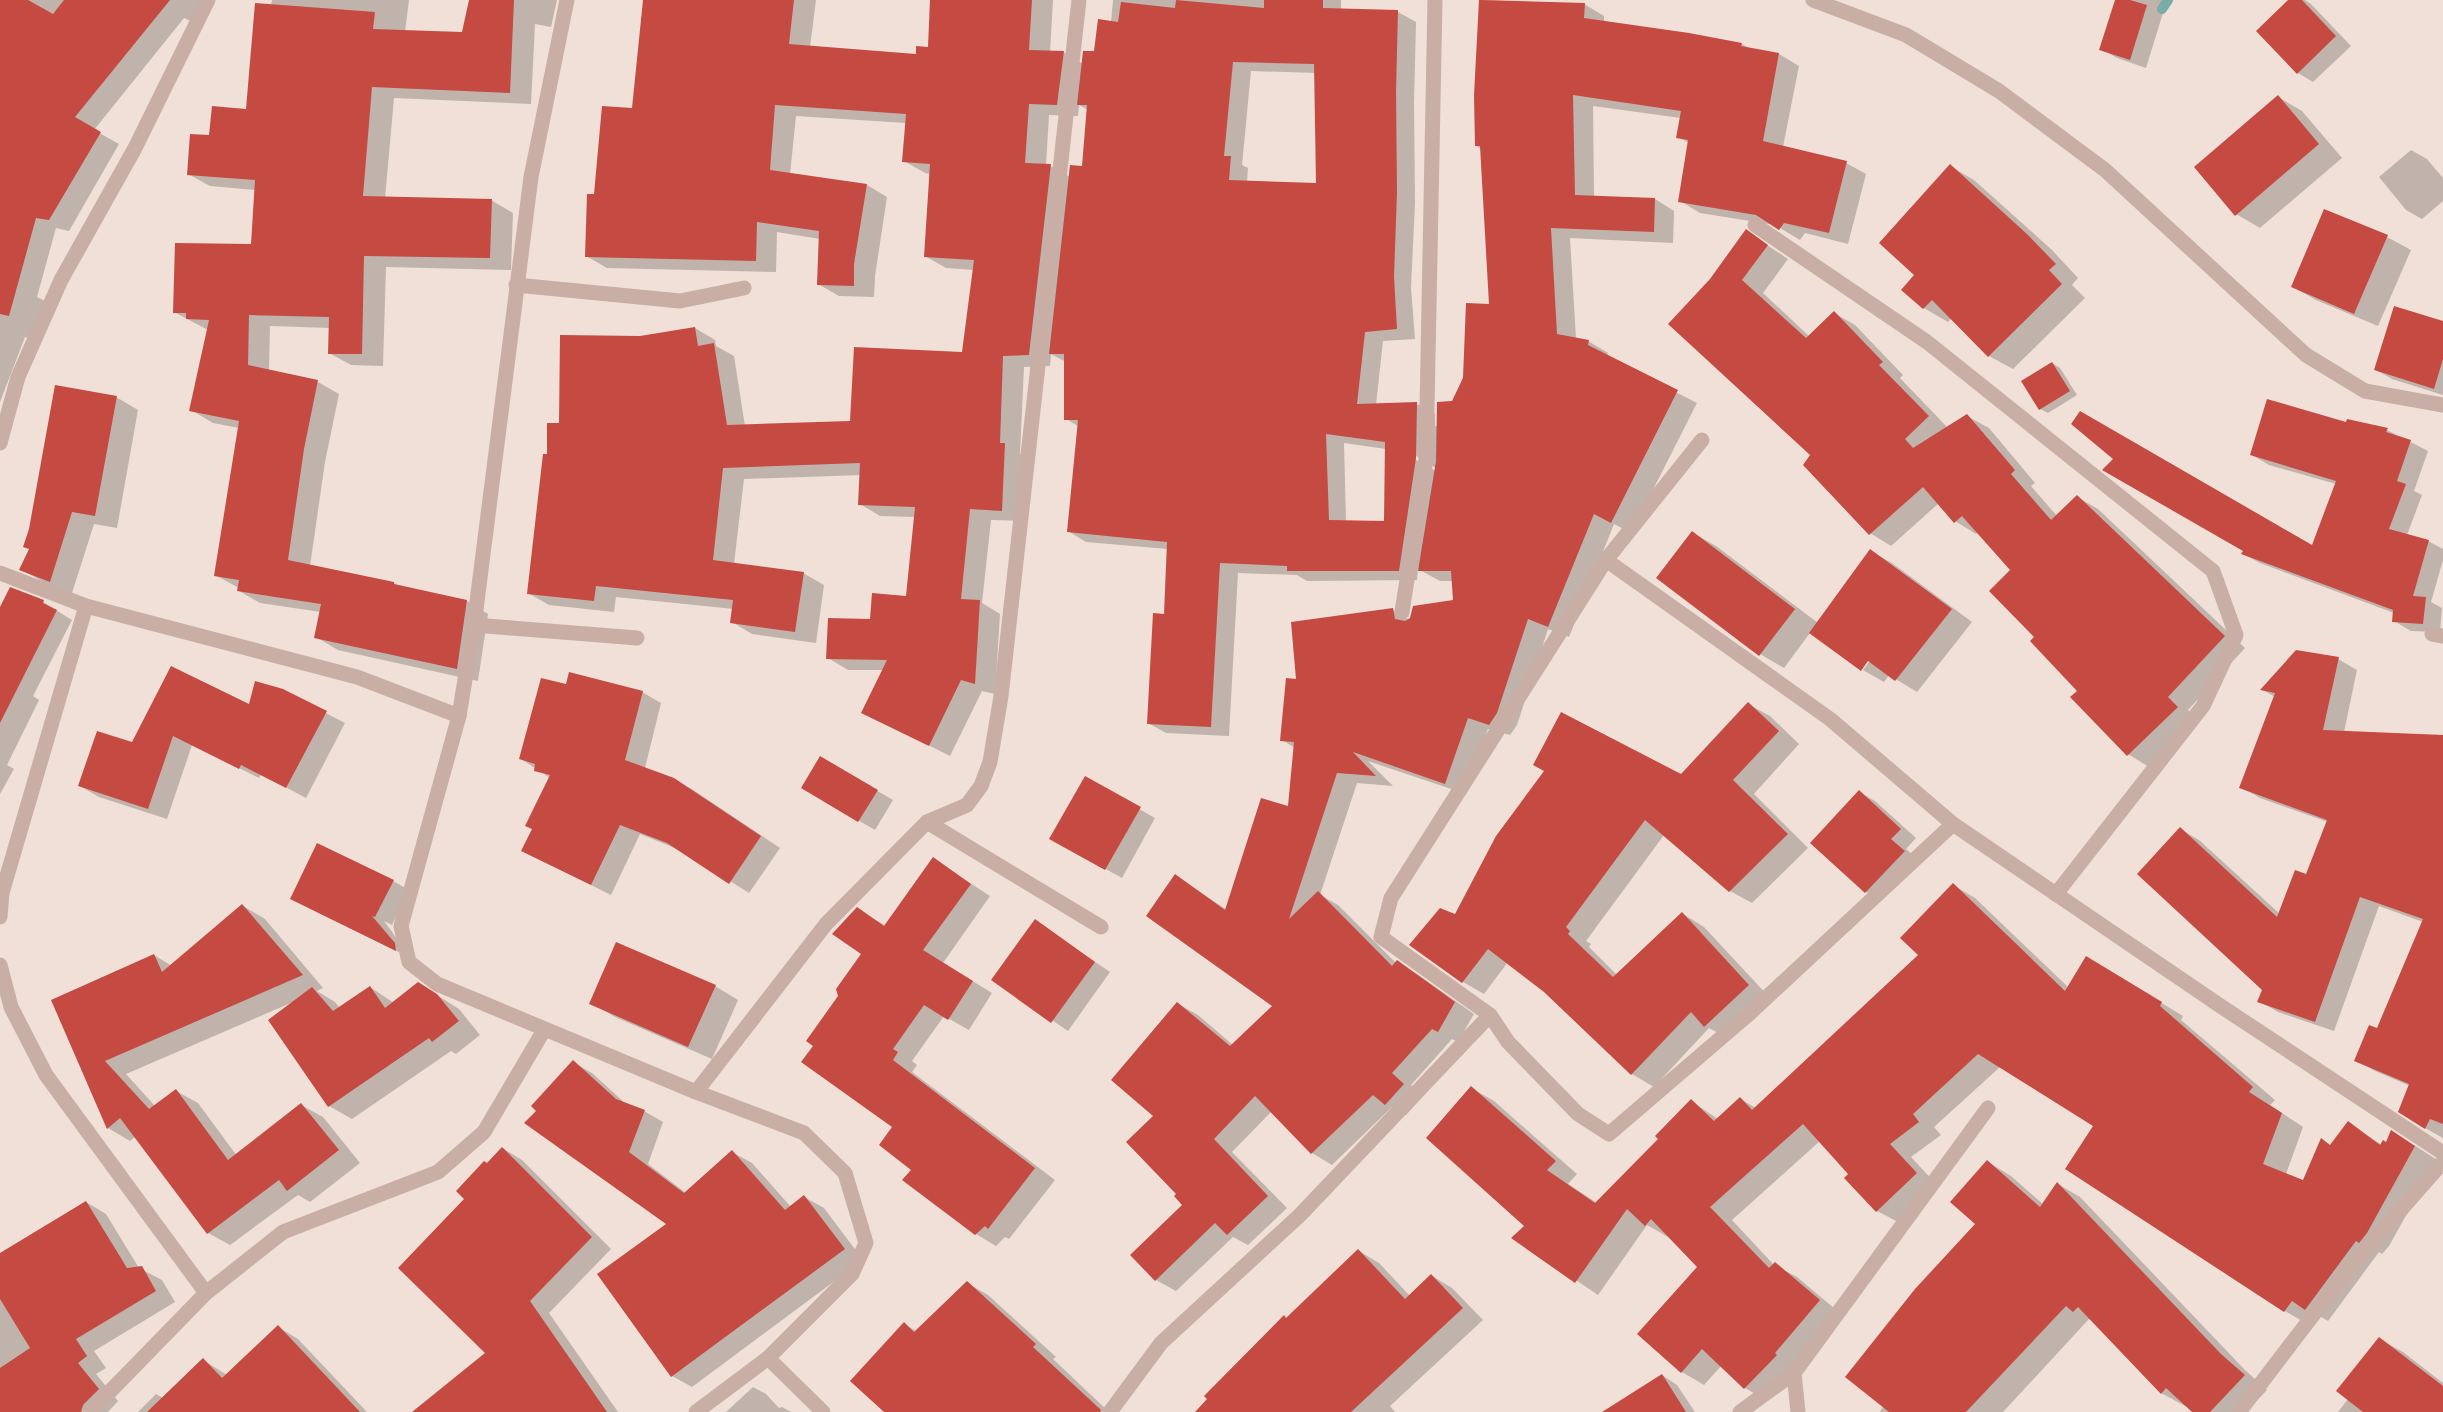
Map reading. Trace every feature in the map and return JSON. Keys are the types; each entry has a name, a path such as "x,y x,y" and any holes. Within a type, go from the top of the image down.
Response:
{"street":[{"path":"0,442 18,377 61,279 135,148 208,0"},
{"path":"567,0 531,177 474,625 459,716 402,926 409,962 437,984 696,1092 804,1133 845,1173 866,1243 852,1274 768,1358 696,1412"},
{"path":"696,1092 826,924 927,822 967,805 981,786 990,762 1001,696 1079,0"},
{"path":"1402,612 1426,459 1435,0"},
{"path":"1812,0 1906,35 1999,91 2104,170 2306,355 2365,391 2443,405"},
{"path":"1755,225 1927,342 2213,571 2236,635 2203,706 2056,894"},
{"path":"516,285 680,301 744,288"},
{"path":"1702,440 1606,560 1391,898 1381,937 1490,1015 1508,1042 1578,1114 1609,1134 1750,1013 1953,824"},
{"path":"1606,560 1830,719 1953,824 2222,1007 2443,1153"},
{"path":"0,573 86,606 357,677 459,716"},
{"path":"0,917 2,893 86,606"},
{"path":"474,625 637,638"},
{"path":"927,822 1101,927"},
{"path":"0,965 10,1007 46,1075 206,1293"},
{"path":"1110,1412 1161,1342 1300,1215 1490,1015"},
{"path":"90,1412 206,1293 283,1232 438,1172 484,1132 544,1030"},
{"path":"1740,1412 1794,1373 1988,1108"},
{"path":"2239,1412 2346,1272 2443,1162"},
{"path":"768,1358 823,1412"},
{"path":"1794,1373 1798,1412"}],"building":[{"path":"0,0 28,0 53,14 64,0 170,0 75,117 101,132 49,220 36,218 9,316 0,314"},
{"path":"469,0 514,0 510,93 372,87 363,196 492,199 490,258 364,256 362,354 328,354 329,317 249,315 248,365 318,380 304,449 288,560 467,600 457,669 314,638 321,604 237,591 239,580 214,576 239,421 189,411 209,320 186,319 186,313 173,313 175,243 251,244 255,180 187,175 190,134 209,135 212,106 246,109 255,3 375,12 373,29 462,32"},
{"path":"643,0 794,0 789,44 916,54 916,46 928,47 930,0 1032,0 1029,50 1064,51 1057,105 1029,104 1025,163 1051,164 1029,355 1003,356 1000,443 1005,443 1002,511 970,509 961,599 980,600 975,684 961,680 929,746 861,713 887,660 826,659 828,618 870,619 872,593 906,596 915,507 858,505 860,463 723,468 713,560 804,572 795,632 730,623 733,600 596,586 594,601 527,594 543,454 547,454 547,423 559,423 560,335 640,336 695,327 698,346 714,343 727,425 850,421 854,347 962,352 974,260 924,257 930,164 902,162 906,114 775,105 770,170 867,184 854,264 854,286 817,285 819,231 757,222 756,261 585,257 587,194 594,194 602,106 632,108"},
{"path":"1176,0 1264,8 1264,0 1323,0 1323,8 1398,10 1394,277 1397,329 1365,332 1357,404 1417,402 1416,458 1399,571 1287,571 1287,566 1220,563 1211,727 1147,724 1153,613 1164,614 1167,542 1067,532 1078,420 1064,420 1064,354 1049,354 1070,165 1082,166 1087,105 1077,105 1083,51 1094,51 1098,19 1118,22 1121,2 1175,8","holes":["1233,62 1314,64 1316,183 1229,180 1231,156 1224,156","1326,434 1385,442 1384,521 1329,520"]},
{"path":"1479,0 1585,3 1584,18 1689,33 1779,53 1763,141 1847,161 1829,233 1784,223 1779,230 1756,215 1678,202 1688,140 1676,138 1681,111 1573,95 1575,195 1655,198 1654,232 1551,228 1557,334 1589,340 1588,345 1678,390 1611,523 1594,514 1548,627 1528,619 1497,713 1489,725 1468,718 1445,784 1353,752 1376,776 1337,773 1289,919 1318,891 1392,966 1397,960 1455,1002 1438,1032 1432,1029 1392,1073 1404,1084 1385,1105 1373,1095 1311,1154 1255,1096 1214,1139 1268,1196 1227,1235 1215,1223 1155,1281 1130,1255 1182,1205 1174,1196 1176,1194 1126,1142 1153,1116 1111,1080 1177,1002 1230,1046 1272,1006 1146,916 1175,874 1225,910 1261,798 1288,806 1294,742 1280,741 1286,678 1296,679 1291,622 1393,608 1395,619 1405,621 1410,618 1413,606 1453,600 1451,571 1418,571 1436,461 1437,402 1452,401 1463,378 1466,303 1489,304 1480,146 1475,146 1474,95"},
{"path":"2115,0 2130,0 2147,5 2130,60 2099,50"},
{"path":"2288,0 2302,0 2336,36 2297,74 2256,31"},
{"path":"2278,95 2319,144 2235,216 2194,167"},
{"path":"1950,164 2028,235 2056,264 2049,270 2062,284 1988,357 1932,300 1923,309 1901,290 1914,275 1879,243"},
{"path":"2324,209 2388,235 2354,314 2291,287"},
{"path":"1746,229 1768,245 1742,280 1806,338 1834,311 1883,362 1879,365 1929,416 1905,439 1913,448 1967,414 2015,470 2011,474 2051,520 2077,495 2225,636 2168,697 2178,707 2127,756 2070,697 2077,691 2030,641 2034,637 1989,591 2010,570 1962,516 1954,523 1923,487 1869,535 1803,465 1810,455 1668,324 1710,279"},
{"path":"2394,306 2443,321 2443,359 2434,389 2374,370"},
{"path":"2052,362 2070,391 2039,410 2021,381"},
{"path":"55,385 117,396 95,516 72,512 50,582 19,570 29,549 23,547 29,529"},
{"path":"2267,399 2346,422 2347,419 2388,428 2386,432 2411,440 2397,481 2406,484 2389,529 2429,540 2413,596 2426,597 2423,624 2392,622 2393,610 2241,554 2243,551 2102,470 2113,459 2071,424 2080,411 2312,545 2336,481 2250,455"},
{"path":"1692,531 1795,609 1759,656 1656,578"},
{"path":"1870,549 1952,609 1895,681 1868,661 1861,671 1809,633"},
{"path":"10,587 44,600 43,603 57,610 0,723 0,607"},
{"path":"2296,650 2339,657 2323,730 2443,735 2443,1124 2430,1119 2425,1129 2398,1112 2409,1084 2354,1061 2369,1025 2377,1028 2423,919 2360,897 2315,1022 2257,1002 2262,990 2137,874 2180,827 2277,917 2295,870 2306,874 2327,820 2239,788 2275,693 2260,690"},
{"path":"171,666 249,704 255,681 283,689 327,711 286,788 241,765 239,769 173,736 148,809 78,786 97,731 132,742"},
{"path":"569,672 643,691 625,760 674,778 761,836 729,884 667,843 620,825 591,885 521,851 532,829 525,826 550,775 534,771 535,764 519,759 541,678 566,684"},
{"path":"1748,702 1779,731 1733,780 1788,834 1729,892 1645,820 1566,927 1570,931 1568,934 1613,977 1682,912 1749,985 1704,1027 1691,1012 1631,1075 1544,992 1488,949 1462,983 1409,945 1440,908 1455,914 1496,836 1544,771 1533,765 1561,712 1681,774"},
{"path":"820,756 878,790 858,822 801,788"},
{"path":"1085,776 1141,807 1105,870 1049,839"},
{"path":"1859,790 1901,829 1891,839 1905,851 1865,893 1810,843"},
{"path":"317,843 394,880 375,917 372,916 395,943 396,951 290,899"},
{"path":"933,857 971,884 923,950 973,981 948,1020 924,1005 893,1049 898,1052 893,1060 1035,1168 988,1229 985,1226 975,1235 902,1180 911,1170 879,1145 892,1127 801,1062 813,1046 806,1041 838,996 836,989 861,954 832,934 857,907 884,926"},
{"path":"1953,883 2065,991 2086,956 2162,1002 2160,1006 2253,1087 2249,1092 2282,1113 2263,1164 2303,1180 2321,1138 2330,1145 2348,1121 2380,1145 2383,1140 2386,1142 2391,1130 2415,1146 2367,1233 2359,1243 2356,1241 2305,1310 2292,1301 2284,1312 2065,1169 2093,1126 1978,1054 1913,1114 1919,1122 1890,1144 1917,1173 1876,1212 1844,1178 1848,1174 1803,1124 1710,1207 1769,1268 1775,1262 1820,1300 1775,1353 1777,1355 1744,1389 1702,1349 1681,1373 1637,1334 1697,1267 1651,1219 1645,1226 1627,1209 1575,1283 1511,1238 1524,1226 1426,1138 1471,1086 1556,1161 1547,1170 1595,1203 1658,1139 1655,1136 1691,1099 1714,1121 1740,1097 1752,1110 1918,955 1900,938"},
{"path":"242,904 303,975 105,1061 149,1109 176,1089 228,1160 301,1103 339,1150 287,1191 279,1180 207,1234 120,1118 107,1129 51,1000 154,954 162,972"},
{"path":"1035,919 1095,962 1051,1023 991,980"},
{"path":"616,942 716,985 688,1047 589,1004"},
{"path":"418,982 437,994 459,1021 432,1042 429,1038 328,1107 268,1020 312,987 333,1011 370,986 385,1008"},
{"path":"573,1060 616,1099 645,1110 629,1152 684,1193 732,1150 785,1210 804,1195 845,1249 671,1377 597,1274 666,1224 524,1123 536,1111 531,1106"},
{"path":"502,1147 592,1237 530,1301 607,1412 412,1412 485,1353 398,1268 464,1199 456,1191 484,1161 487,1163"},
{"path":"1987,1160 2040,1207 2057,1182 2221,1354 2245,1375 2210,1412 2192,1412 2166,1388 2161,1394 2078,1307 2073,1312 2066,1306 1966,1412 1889,1412 1845,1377 1915,1289 1975,1224 1950,1202"},
{"path":"86,1201 127,1268 142,1266 156,1291 76,1339 87,1356 78,1363 99,1389 83,1405 81,1412 0,1412 0,1368 30,1348 0,1299 0,1253"},
{"path":"1358,1249 1405,1299 1431,1274 1463,1308 1351,1412 1195,1412 1207,1399 1204,1396 1284,1315 1286,1318"},
{"path":"967,1281 1036,1344 1033,1347 1101,1410 1100,1412 884,1412 850,1381 904,1322 914,1332"},
{"path":"278,1325 360,1412 147,1412 203,1358 222,1378"},
{"path":"2379,1337 2443,1386 2443,1412 2363,1412 2336,1391"},
{"path":"1662,1374 1686,1412 1602,1412"}],"waterway":[{"path":"2162,9 2168,0"}]}
